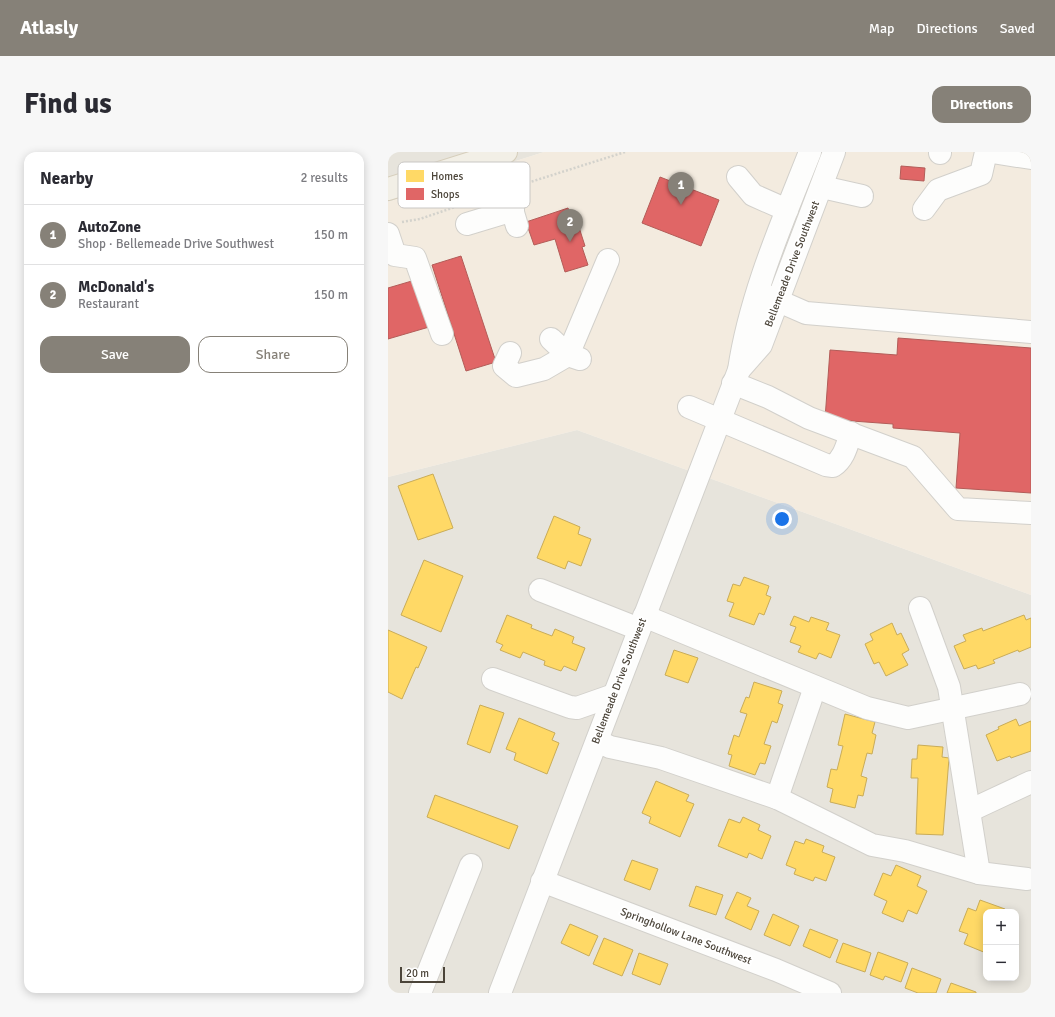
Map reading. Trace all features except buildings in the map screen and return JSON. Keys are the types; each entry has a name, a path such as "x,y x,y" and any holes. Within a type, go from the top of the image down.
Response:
{"main road":[{"path":"475,162 501,154"},
{"path":"388,189 398,186"}],"street":[{"name":"Bellemeade Drive Southwest","path":"500,993 736,377 744,338 758,292 787,210 810,152"},
{"name":"Bellemeade Drive Southwest","path":"736,377 761,345 779,301 834,152"},
{"path":"924,209 938,190 981,174 986,152"},
{"path":"992,152 1031,158"},
{"path":"738,177 753,195 787,210"},
{"path":"822,187 862,196"},
{"path":"468,224 515,218 513,208"},
{"path":"388,234 395,255 415,258 442,334"},
{"path":"575,357 608,260"},
{"path":"758,292 806,313 1031,332"},
{"path":"551,339 575,357"},
{"path":"510,353 504,366 516,376 544,369 575,357"},
{"path":"736,377 768,397 809,418 913,457 958,509 1031,513"},
{"path":"689,407 826,465 833,466 839,463 851,434"},
{"path":"540,590 642,623 815,687 867,708 908,718 1020,694"},
{"path":"920,608 949,687 979,873"},
{"path":"493,679 570,707 577,708 614,695"},
{"path":"777,798 815,687"},
{"path":"597,742 610,747 661,758 777,798 872,845 905,851 979,873 1027,878"},
{"path":"969,811 1031,782"},
{"path":"420,993 471,865"},
{"name":"Springhollow Lane Southwest","path":"542,881 776,970 830,993"}],"shaded area":[{"path":"388,152 544,152 513,162 398,162 398,199 388,202"},
{"path":"544,152 1031,152 1031,595 577,430 388,477 388,202 398,199 398,208 530,208 530,162 513,162"},
{"path":"577,430 1031,595 1031,993 388,993 388,477"}],"place":[{"name":"AutoZone","path":"681,205"},
{"name":"McDonald's","path":"570,242"}]}
